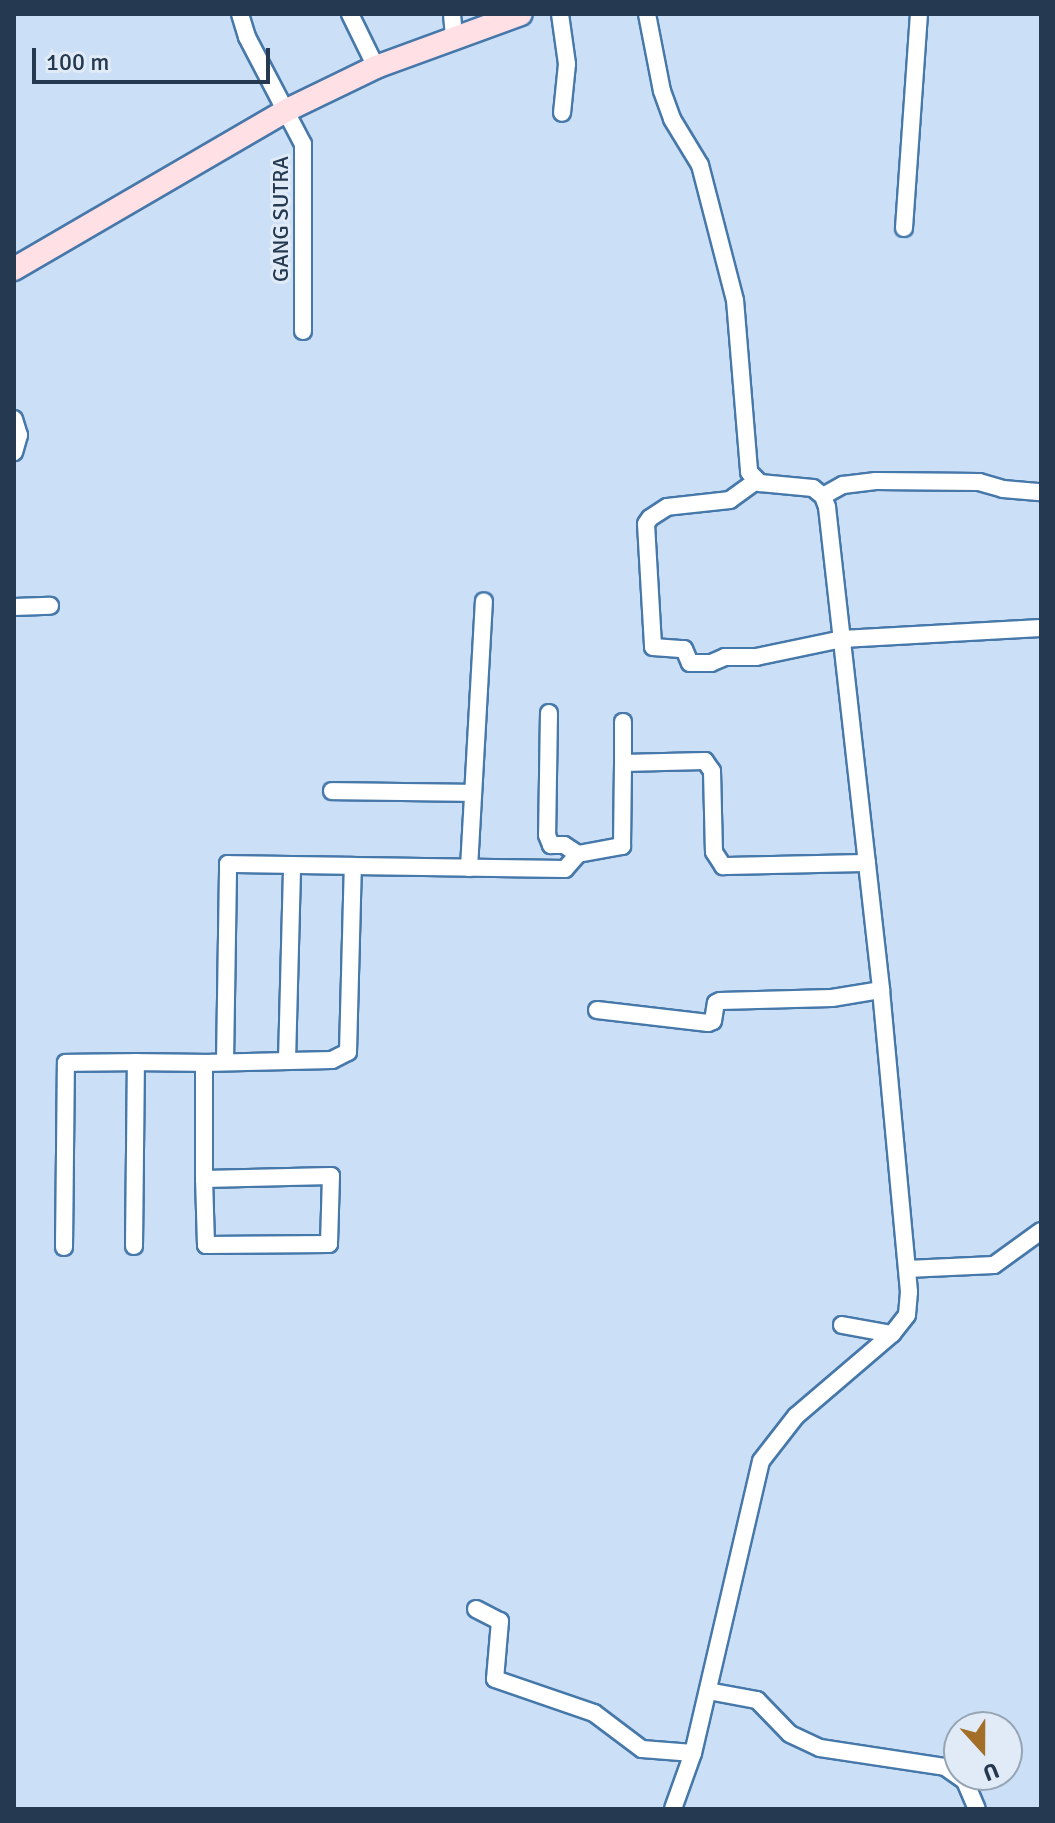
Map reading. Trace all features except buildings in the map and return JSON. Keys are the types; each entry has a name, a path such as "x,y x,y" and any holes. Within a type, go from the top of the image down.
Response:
{"main road":[{"path":"14,269 285,111 376,67 521,14"}],"street":[{"name":"GANG SUTRA","path":"240,14 247,37 298,130 306,160 303,331"},
{"path":"350,14 376,67"},
{"path":"452,14 454,38"},
{"path":"560,14 567,64 562,113"},
{"path":"647,14 662,91 672,119 700,165 735,300 748,466 756,481"},
{"path":"904,228 919,14"},
{"path":"14,419 19,435 14,452"},
{"path":"673,1809 693,1753 761,1461 796,1416 892,1334 907,1315 907,1269 881,990 842,639 823,496 813,488 756,481 730,500 667,507 646,524 652,646 685,649 693,664 756,657 842,639 1041,628"},
{"path":"823,496 843,485 876,481 979,482 1003,489 1041,492"},
{"path":"469,868 484,601"},
{"path":"14,607 50,606"},
{"path":"546,868 549,713"},
{"path":"225,1062 228,864 565,869 578,854 622,846 623,722"},
{"path":"623,763 705,761 712,771 714,852 723,866 867,863"},
{"path":"332,791 473,793"},
{"path":"547,835 551,845 564,845 578,854"},
{"path":"287,1061 292,865"},
{"path":"64,1247 66,1063 332,1060 348,1052 353,866"},
{"path":"597,1010 708,1023 713,1021 716,1004 720,1001 832,998 881,990"},
{"path":"134,1246 136,1062"},
{"path":"204,1063 204,1179 206,1245 329,1244 331,1176 204,1179"},
{"path":"907,1269 994,1265 1041,1231"},
{"path":"842,1325 892,1334"},
{"path":"476,1609 500,1621 495,1679 594,1713 642,1749 693,1753"},
{"path":"708,1691 757,1700 790,1734 820,1748 945,1767 965,1781 977,1809"}]}
